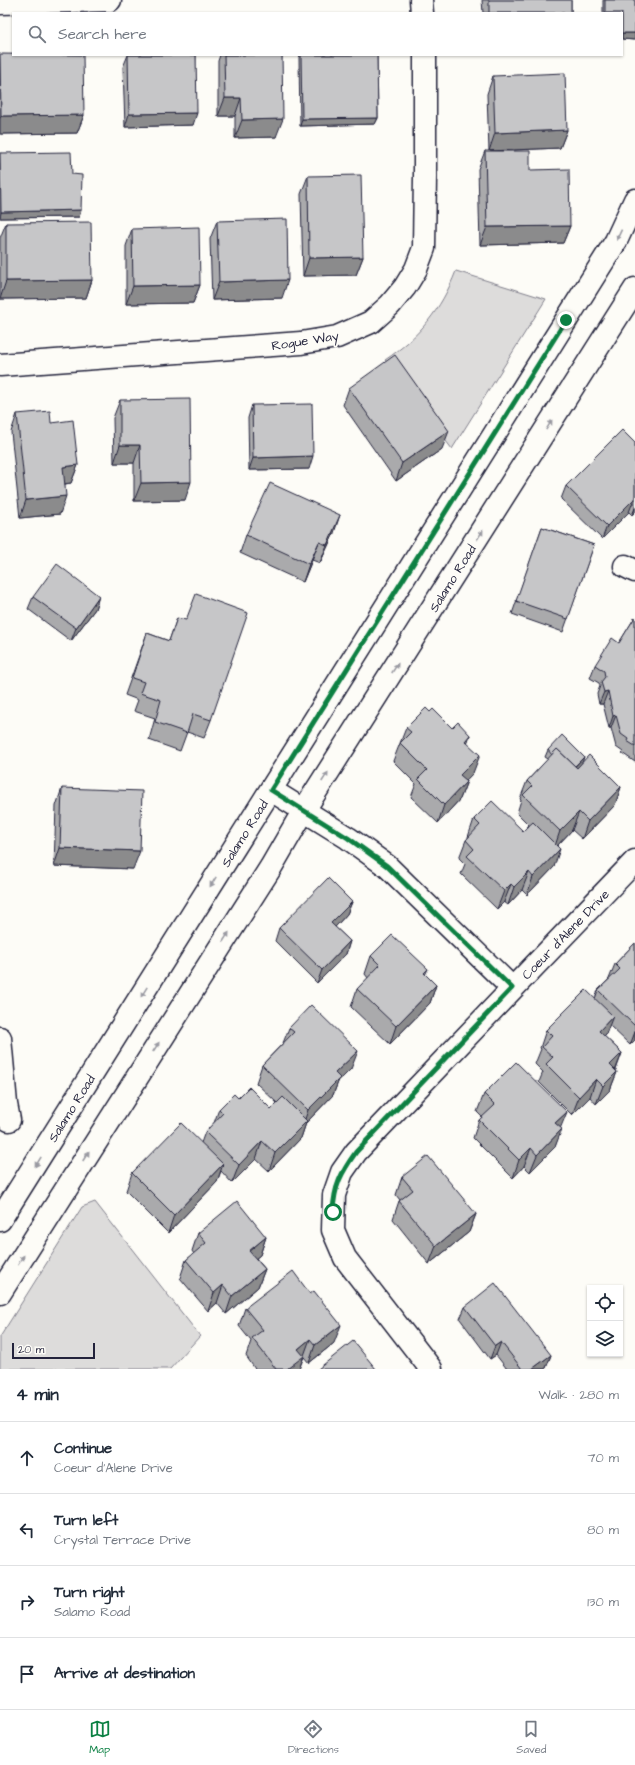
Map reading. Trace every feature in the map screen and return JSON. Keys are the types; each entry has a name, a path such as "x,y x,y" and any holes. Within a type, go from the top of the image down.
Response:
{"main road":[{"path":"0,3 110,0"},
{"path":"421,0 422,12"},
{"name":"Rogue Way","path":"0,365 302,343 337,338 371,322 390,305 405,287 416,269 424,248 425,56"},
{"name":"Salamo Road","path":"0,1220 616,241 635,200"},
{"name":"Salamo Road","path":"0,1293 271,867 304,810 635,289"},
{"path":"271,790 348,838 387,866 512,988"},
{"name":"Coeur d'Alene Drive","path":"431,1369 344,1258 333,1230 334,1195 342,1172 356,1152 635,861"},
{"path":"0,1038 6,1104 9,1120"}],"shaded area":[{"path":"456,271 546,299 452,449 385,360 408,342 428,322 443,298"},
{"path":"95,1202 200,1336 170,1369 0,1369 0,1337 82,1207"}],"building":[{"path":"489,0 571,0 571,12 489,12"},
{"path":"605,0 635,0 635,33 623,33 623,12 605,12"},
{"path":"0,54 12,54 12,56 83,56 84,115 1,116"},
{"path":"128,56 196,56 197,113 129,114"},
{"path":"224,56 282,56 283,119 242,120 241,98 225,98"},
{"path":"301,56 377,56 378,118 302,119"},
{"path":"565,73 567,130 495,133 493,76"},
{"path":"485,151 530,151 530,170 569,169 570,226 487,227"},
{"path":"71,152 72,174 82,175 81,210 1,212 0,153"},
{"path":"361,175 363,257 309,258 308,176"},
{"path":"287,219 288,280 219,282 217,221"},
{"path":"91,222 92,280 6,281 6,223"},
{"path":"199,227 200,285 133,286 132,229"},
{"path":"395,355 449,431 402,463 349,388"},
{"path":"190,399 191,482 141,483 140,445 120,445 120,400"},
{"path":"312,404 313,456 253,458 252,405"},
{"path":"50,411 51,423 73,420 78,465 63,467 66,496 26,500 17,414"},
{"path":"622,430 635,443 635,500 634,499 607,526 566,486"},
{"path":"270,483 340,515 327,545 319,542 309,564 246,535"},
{"path":"542,527 594,545 568,619 516,601"},
{"path":"57,564 99,596 76,628 33,597"},
{"path":"196,594 248,613 211,720 193,714 187,733 155,722 161,700 140,693 144,682 132,678 147,633 169,641 177,618 186,620"},
{"path":"635,617 635,746 627,741 628,739 621,734 616,715 613,716 608,691 604,692 601,682 605,677 604,671 595,665 612,638 619,643"},
{"path":"426,708 430,712 433,709 452,728 458,722 470,735 465,741 480,755 460,775 467,781 444,805 418,779 427,770 400,743 411,732 406,728"},
{"path":"562,735 584,757 575,766 557,749 552,755 548,750"},
{"path":"557,749 577,768 589,755 621,787 588,821 579,812 560,831 523,795 532,786 527,781"},
{"path":"62,788 142,791 140,851 60,848"},
{"path":"492,801 523,831 533,822 560,849 533,877 529,872 514,887 511,884 504,891 467,856 474,849 466,840 480,825 474,819"},
{"path":"328,878 352,902 331,923 350,941 322,970 279,928"},
{"path":"392,935 428,969 424,973 436,985 396,1026 357,989 380,965 371,956"},
{"path":"635,943 635,1026 598,990 620,969 615,964"},
{"path":"586,990 613,1016 599,1031 622,1053 610,1065 617,1072 603,1086 596,1079 579,1097 546,1064 553,1057 542,1047 552,1036 546,1030"},
{"path":"311,1005 358,1051 335,1073 340,1078 308,1110 262,1065 294,1032 289,1028"},
{"path":"516,1062 567,1112 555,1123 562,1129 537,1155 531,1148 519,1160 479,1120 495,1105 484,1094"},
{"path":"249,1087 271,1109 283,1097 307,1121 275,1153 262,1141 239,1165 205,1132 223,1113 219,1109 234,1094 238,1098"},
{"path":"181,1123 223,1164 174,1215 132,1173"},
{"path":"428,1156 476,1214 436,1246 399,1201 413,1190 402,1177"},
{"path":"237,1201 266,1237 249,1251 265,1269 232,1296 223,1285 214,1293 186,1260 206,1243 198,1233"},
{"path":"293,1271 310,1294 314,1291 341,1325 315,1345 310,1339 298,1349 304,1356 287,1369 276,1369 252,1338 263,1330 245,1308"},
{"path":"495,1283 551,1355 532,1369 522,1369 501,1342 495,1346 465,1307"},
{"path":"353,1341 376,1369 318,1369"}],"route":[{"path":"333,1212 334,1195 342,1172 356,1152 512,988 387,866 348,838 271,790 566,320"}]}
